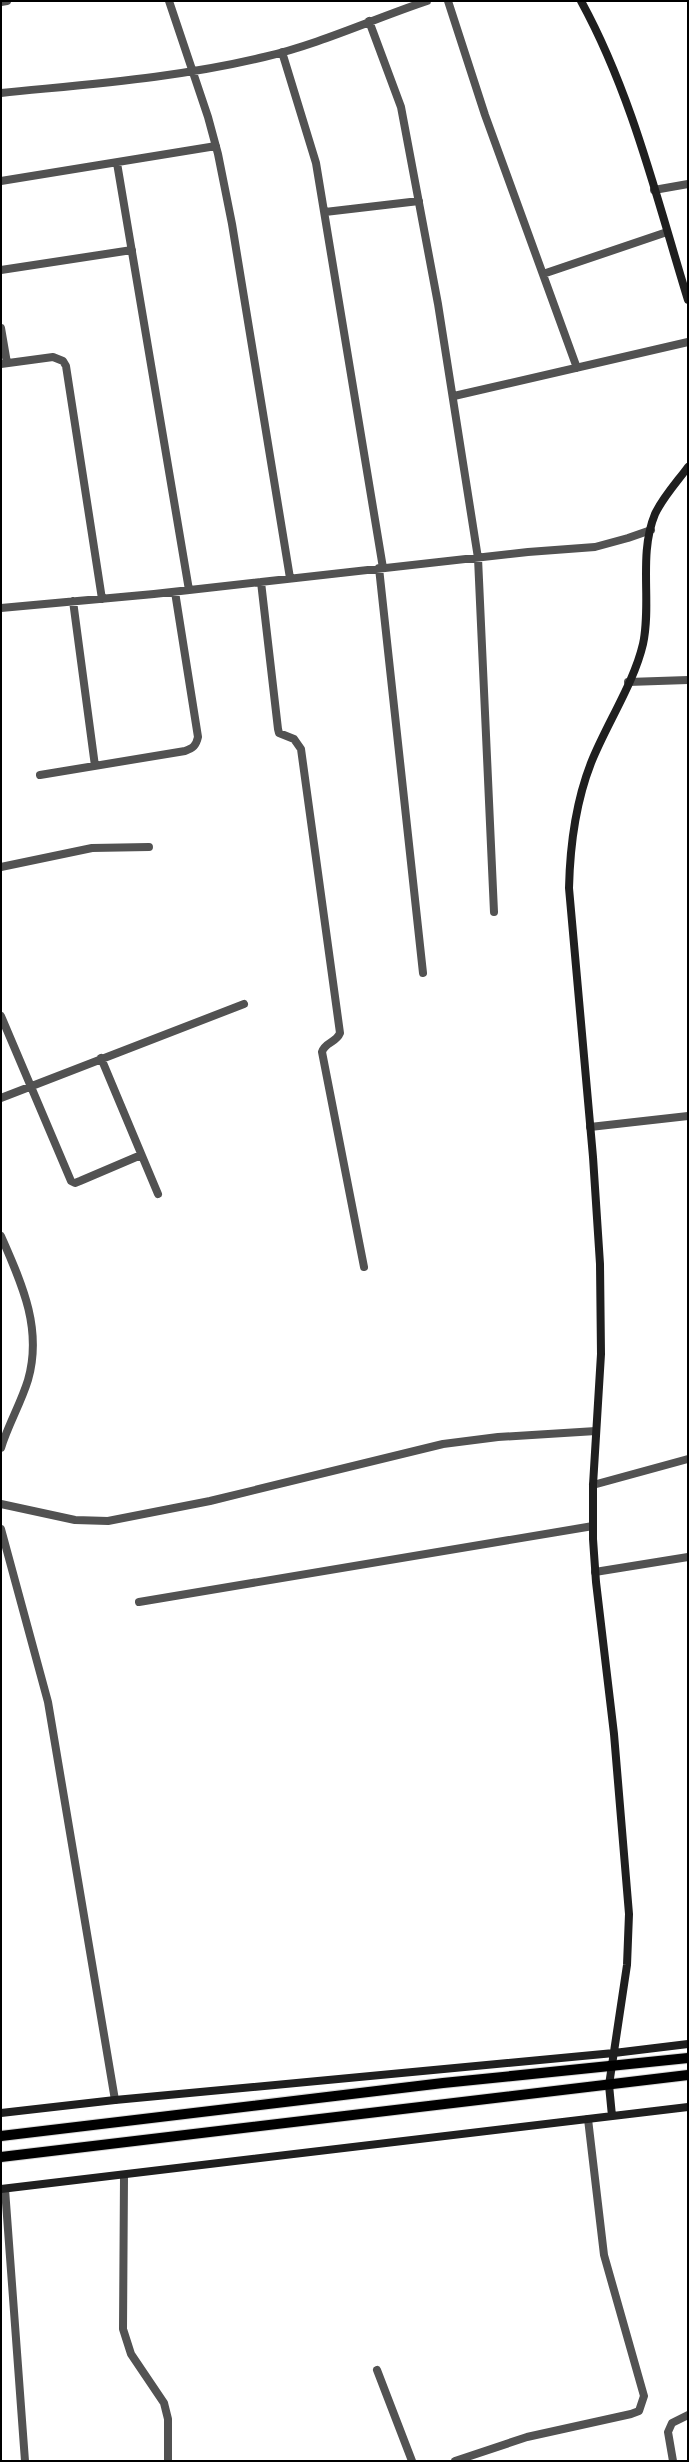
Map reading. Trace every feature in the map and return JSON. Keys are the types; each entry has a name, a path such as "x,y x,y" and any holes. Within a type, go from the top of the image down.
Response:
{"main road":[{"path":"1,2136 443,2083 688,2058"},
{"path":"1,2157 688,2075"}],"street":[{"path":"1,2 7,1"},
{"path":"169,1 194,72 216,146 232,224 290,578"},
{"path":"1,93 194,72 282,52 427,1"},
{"path":"448,1 483,109 577,368"},
{"path":"581,1 606,49 616,75 688,300"},
{"path":"369,21 401,107 454,396 478,558 494,912"},
{"path":"282,52 312,145 325,212 381,568 423,973"},
{"path":"1,181 216,146"},
{"path":"118,163 189,590"},
{"path":"654,190 688,184"},
{"path":"325,212 419,201"},
{"path":"543,274 667,232"},
{"path":"1,270 132,250"},
{"path":"1,328 4,363 53,357 58,358 66,366 102,598"},
{"path":"454,396 688,342"},
{"path":"612,2116 610,2085 611,2066 627,1965 629,1914 614,1726 595,1572 593,1485 602,1308 590,1127 569,888 569,857 573,822 579,796 591,763 628,682 643,644 646,620 647,547 651,530 662,502 688,467"},
{"path":"1,608 175,592 381,568 595,547 651,530"},
{"path":"261,582 278,729 279,733 294,739 301,749 340,1033 336,1040 326,1045 322,1052 364,1267"},
{"path":"40,775 185,751 193,748 196,744 198,737 175,592"},
{"path":"72,601 95,766"},
{"path":"628,682 688,680"},
{"path":"1,867 92,848 149,847"},
{"path":"1,1098 101,1058 244,1004"},
{"path":"1,1016 71,1181 75,1183 141,1155"},
{"path":"101,1058 158,1194"},
{"path":"590,1127 688,1116"},
{"path":"1,1236 29,1305 34,1331 33,1355 28,1379 1,1448"},
{"path":"1,1504 75,1520 108,1521 210,1500 443,1444 498,1437 596,1431"},
{"path":"593,1485 688,1459"},
{"path":"139,1602 593,1526"},
{"path":"1,1529 50,1710 115,2100"},
{"path":"595,1572 688,1557"},
{"path":"1,2113 115,2100 614,2053 688,2044"},
{"path":"25,2461 3,2189 124,2176 688,2107"},
{"path":"455,2461 527,2437 631,2414 640,2411 643,2404 644,2396 604,2255 588,2119"},
{"path":"124,2176 123,2329 131,2354 164,2403 168,2419 168,2461"},
{"path":"377,2370 412,2461"},
{"path":"673,2461 668,2432 672,2422 688,2415"}]}
